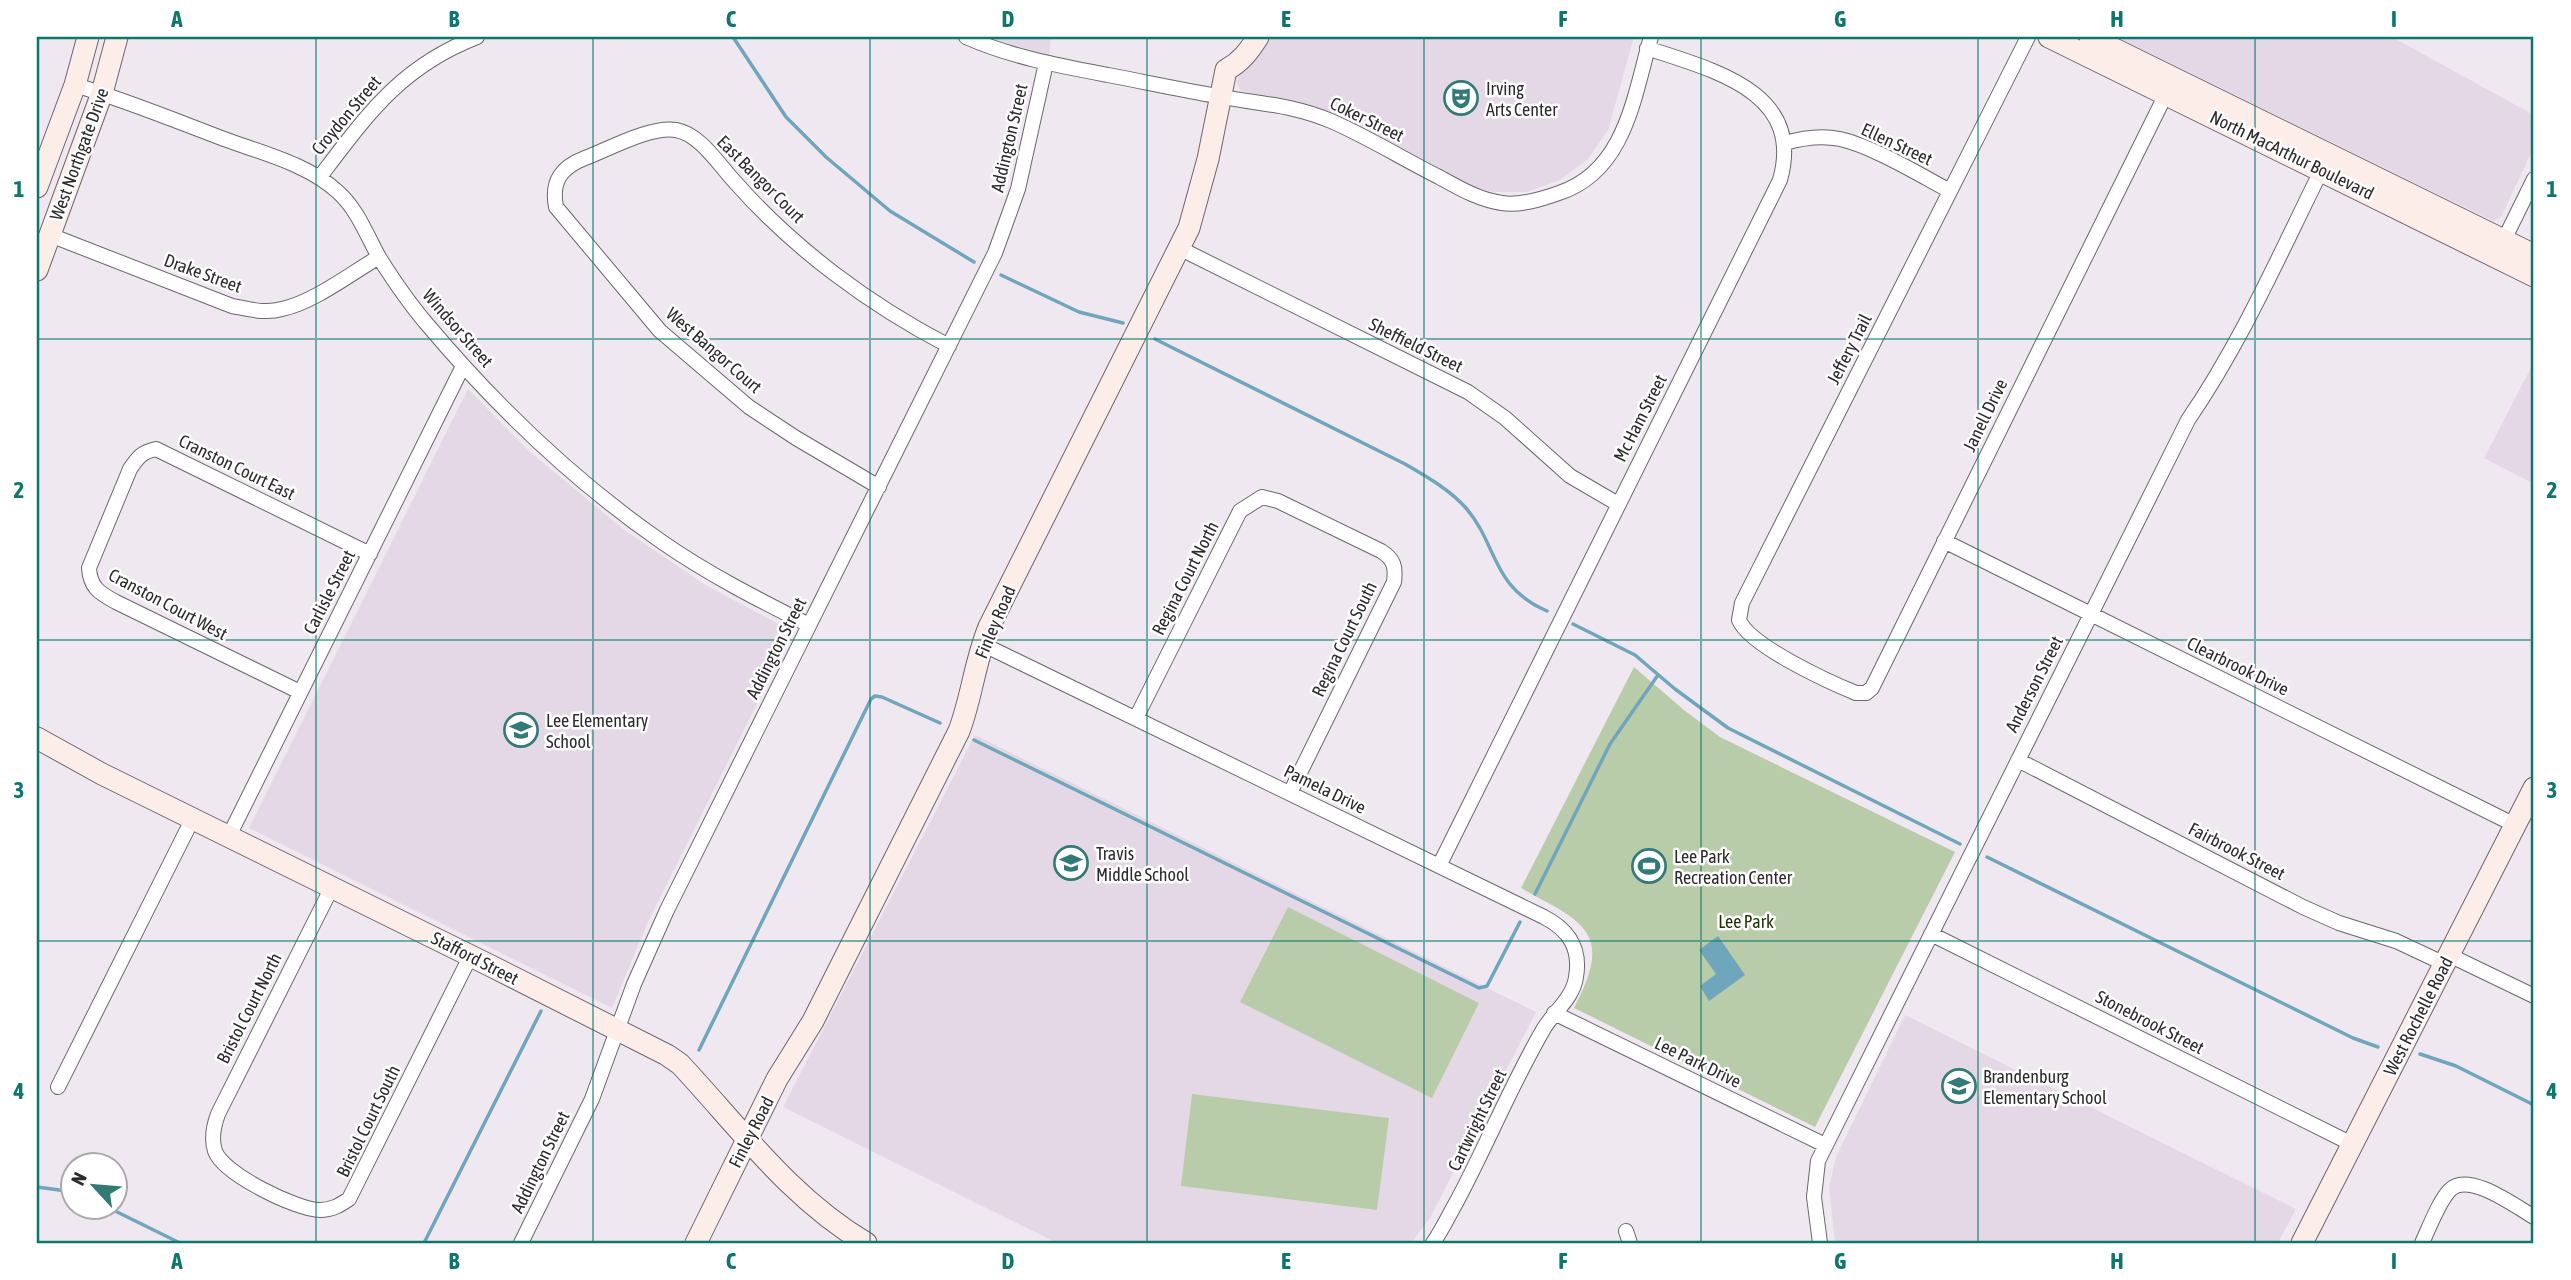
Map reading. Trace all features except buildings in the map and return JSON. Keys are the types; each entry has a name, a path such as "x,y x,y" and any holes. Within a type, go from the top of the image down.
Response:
{"street":[{"name":"West Northgate Drive","path":"37,187 75,85 88,37"},
{"name":"West Northgate Drive","path":"37,270 102,93 117,37"},
{"name":"Croydon Street","path":"319,178 395,85 439,55 477,37"},
{"name":"Coker Street","path":"966,37 1046,63 1221,97 1276,103 1300,110 1331,121 1471,194 1503,204 1562,192 1587,178 1611,155 1622,136 1649,43"},
{"name":"Finley Road","path":"696,1243 777,1079 813,1021 959,731 967,709 982,644 1179,248 1196,206 1226,70 1249,51 1258,37"},
{"name":"Jeffery Trail","path":"1790,661 1759,641 1741,625 1739,620 1742,603 2028,37"},
{"name":"North MacArthur Boulevard","path":"2049,37 2170,86 2500,248 2532,269"},
{"name":"North MacArthur Boulevard","path":"2090,37 2170,86"},
{"name":"Mc Ham Street","path":"1439,866 1780,180 1786,160 1779,120 1764,100 1740,84 1649,43"},
{"name":"Addington Street","path":"521,1243 589,1105 634,984 667,910 1005,229 1018,189 1046,63"},
{"name":"Windsor Street","path":"75,85 300,167 319,178 338,192 352,208 379,257 412,306 463,366 554,456 635,523 699,566 809,625"},
{"name":"Janell Drive","path":"1790,661 1856,693 1866,693 1872,688 2170,86"},
{"name":"East Bangor Court","path":"556,206 556,181 568,165 655,131 676,130 692,136 747,196 844,281 901,321 949,346"},
{"name":"Ellen Street","path":"1784,143 1807,137 1839,138 1866,148 1950,191"},
{"name":"Anderson Street","path":"1821,1243 1814,1185 1818,1161 1825,1145 2188,420 2213,384 2241,335 2325,162"},
{"path":"2500,248 2534,179"},
{"name":"West Bangor Court","path":"556,206 660,331 749,407 879,487"},
{"name":"Drake Street","path":"50,236 232,306 260,311 281,310 303,301 379,257"},
{"name":"Sheffield Street","path":"1179,248 1468,392 1505,418 1570,476 1618,504"},
{"name":"Carlisle Street","path":"229,836 463,366"},
{"name":"Cranston Court East","path":"116,509 130,469 138,457 156,449 370,554"},
{"name":"Regina Court North","path":"1136,718 1240,511 1262,497 1297,510"},
{"name":"Cranston Court West","path":"116,509 89,568 90,582 95,589 116,602 300,692"},
{"name":"Regina Court South","path":"1290,793 1394,582 1396,570 1391,557 1297,510"},
{"name":"Clearbrook Drive","path":"1944,541 2515,825"},
{"name":"Pamela Drive","path":"982,644 1559,925 1575,946 1576,979 1564,1004 1554,1013"},
{"name":"Stafford Street","path":"37,738 680,1064 746,1140 799,1192 840,1226 866,1243"},
{"name":"Fairbrook Street","path":"2018,760 2303,907 2339,923 2447,959 2534,996"},
{"name":"West Rochelle Road","path":"2302,1243 2534,788"},
{"path":"58,1087 192,818"},
{"name":"Bristol Court North","path":"214,1149 214,1125 218,1114 332,887"},
{"name":"Stonebrook Street","path":"1931,934 2352,1144"},
{"name":"Bristol Court South","path":"214,1149 224,1164 237,1176 295,1204 317,1211 337,1207 349,1199 471,956"},
{"name":"Lee Park Drive","path":"1554,1013 1825,1145"},
{"name":"Cartwright Street","path":"1433,1243 1467,1182 1543,1029 1554,1013"},
{"path":"2422,1243 2449,1190 2460,1183 2480,1187 2534,1217"}],"shaded area":[{"path":"982,37 1051,37 1049,56 1007,47"},
{"name":"Irving Arts Center","path":"1267,37 1634,37 1608,130 1588,159 1560,180 1527,192 1492,192 1459,182 1311,107 1241,91 1236,81"},
{"path":"2117,37 2392,37 2534,115 2534,147 2501,217 2493,221"},
{"path":"2534,362 2534,484 2484,458"},
{"name":"Lee Elementary School","path":"468,389 529,451 623,529 704,584 793,632 647,924 612,1008 249,828"},
{"name":"Travis Middle School","path":"975,735 1536,1012 1430,1218 1411,1243 1057,1243 783,1107"},
{"name":"Brandenburg Elementary School","path":"1905,1015 2296,1209 2278,1243 1835,1243 1829,1187 1836,1157"}],"green space":[{"name":"Lee Park","path":"1634,667 1720,737 1955,852 1815,1127 1574,1008 1592,962 1592,946 1576,921 1521,888"},
{"path":"1288,907 1479,1003 1432,1098 1240,1002"},
{"path":"1192,1094 1389,1118 1377,1210 1181,1186"}],"water":[{"path":"1718,936 1745,975 1709,1001 1700,986 1716,974 1699,950"}],"waterway":[{"path":"733,37 786,117 826,157 890,211 974,262"},
{"path":"1001,275 1079,312 1123,323"},
{"path":"1155,339 1405,464 1437,484 1466,508 1505,578 1515,590 1547,611"},
{"path":"1573,624 1635,655 1728,728 1960,844"},
{"path":"1535,894 1610,744 1658,675"},
{"path":"699,1050 871,699 875,696 882,697 940,723"},
{"path":"974,740 1479,988 1487,986 1520,922"},
{"path":"1987,857 2353,1038 2378,1047"},
{"path":"424,1243 541,1011"},
{"path":"2420,1054 2456,1066 2534,1105"},
{"path":"37,1187 60,1190"},
{"path":"130,1218 180,1243"}],"place":[{"name":"Irving Arts Center","path":"1461,98"},
{"name":"Lee Elementary School","path":"521,730"},
{"name":"Travis Middle School","path":"1071,863"},
{"name":"Lee Park Recreation Center","path":"1649,866"},
{"name":"Brandenburg Elementary School","path":"1959,1086"}]}
